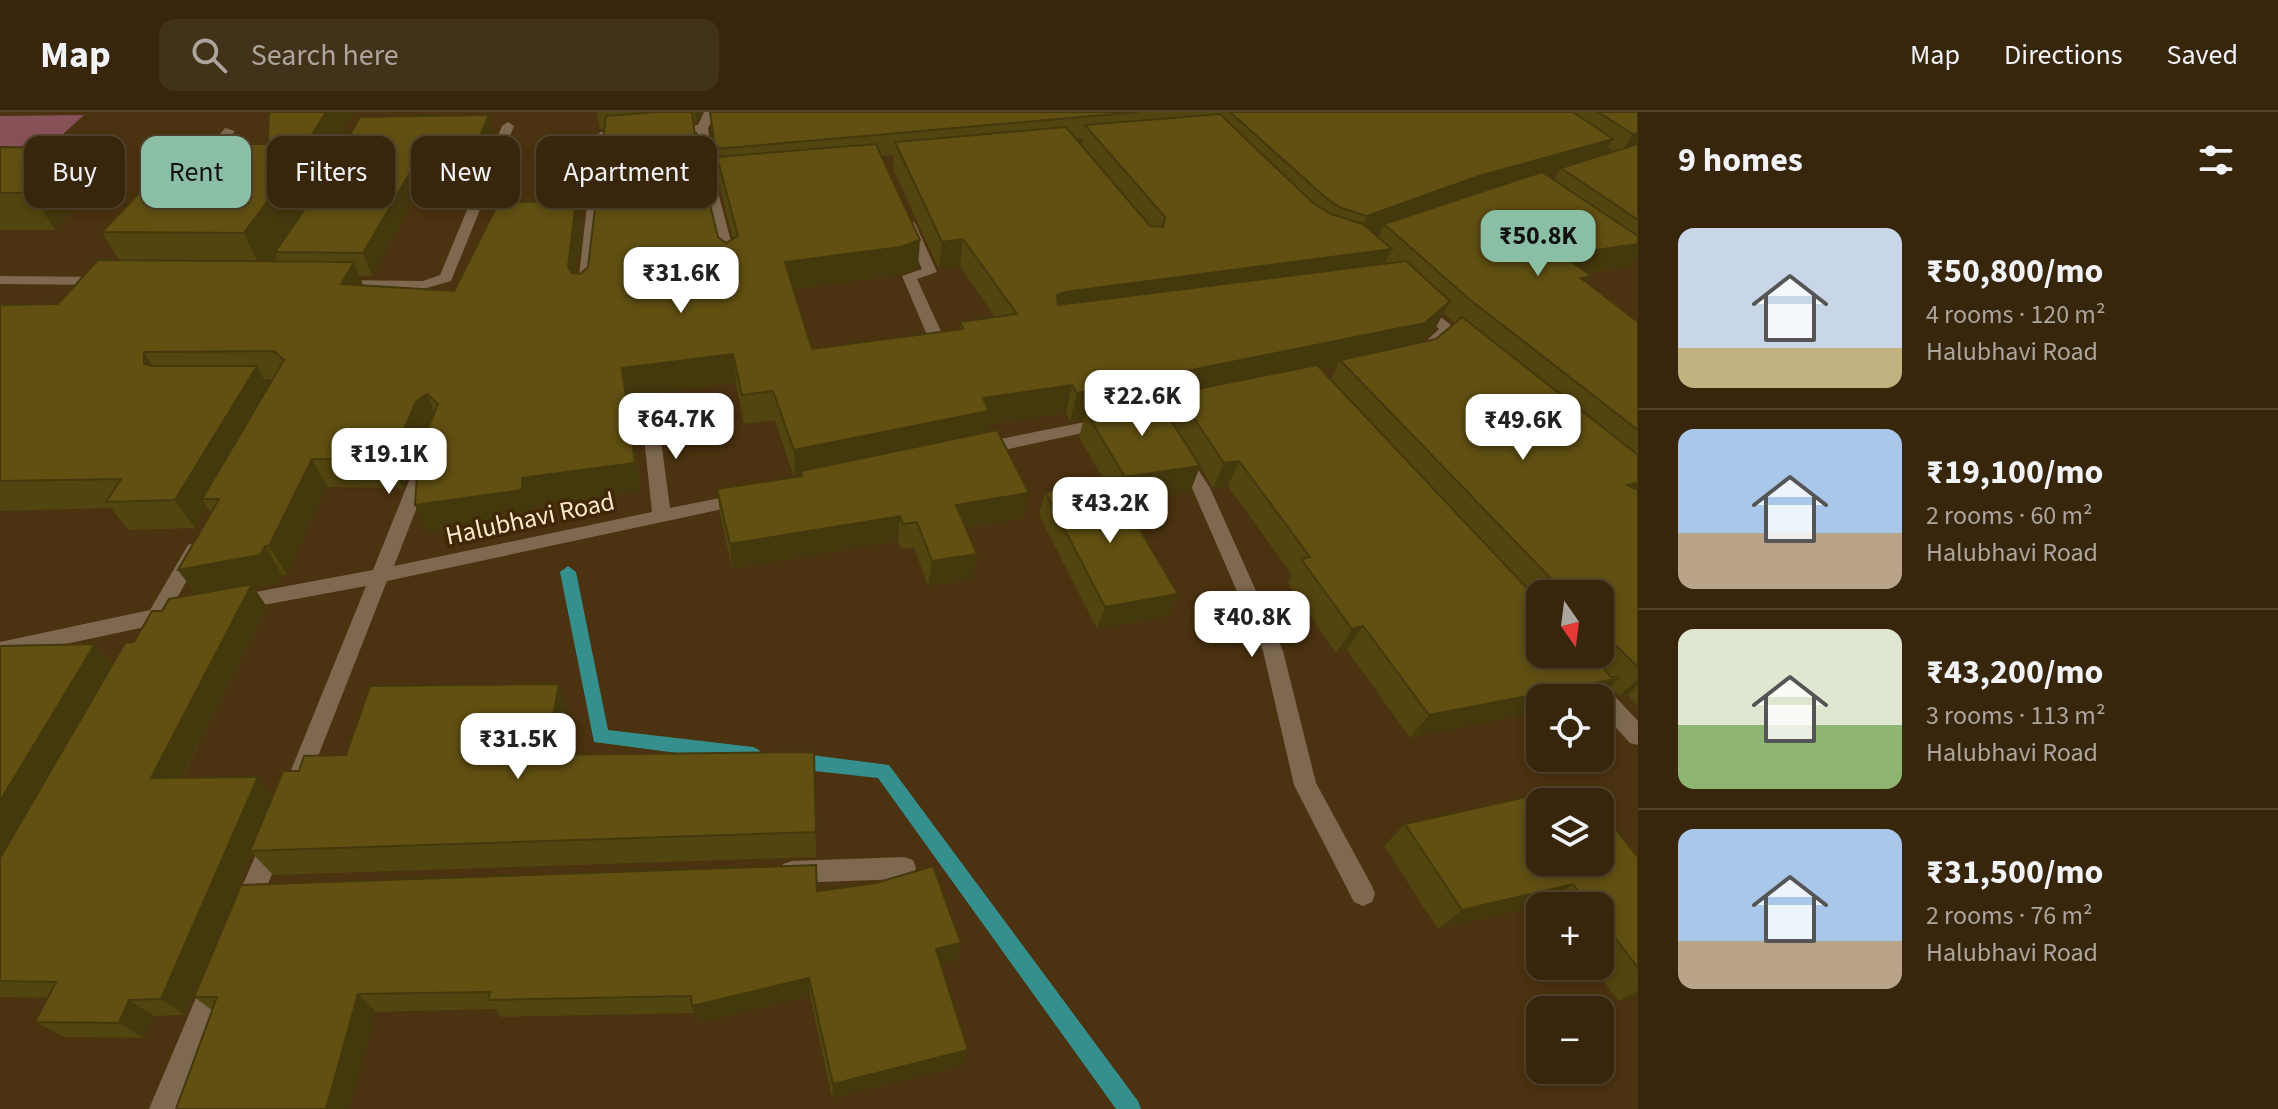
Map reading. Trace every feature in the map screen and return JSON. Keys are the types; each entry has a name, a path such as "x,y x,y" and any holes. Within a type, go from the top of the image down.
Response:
{"street":[{"path":"703,136 702,128 710,112"},
{"path":"316,284 423,285 446,278 508,126"},
{"path":"584,295 601,136 702,128"},
{"path":"225,136 229,131"},
{"path":"717,177 755,175"},
{"path":"900,205 930,272 909,276 941,349"},
{"path":"716,208 730,264"},
{"path":"2,282 115,277"},
{"path":"1402,361 1416,358 1454,334 1405,292"},
{"path":"649,410 662,516"},
{"path":"955,455 1123,419"},
{"path":"1169,438 1201,488 1273,651 1305,785 1363,894"},
{"path":"235,934 432,446"},
{"name":"Halubhavi Road","path":"216,605 379,576 757,497"},
{"path":"141,644 203,535"},
{"path":"0,650 186,611"},
{"path":"1575,668 1638,736"},
{"path":"761,873 904,868"},
{"path":"253,890 285,889"},
{"path":"163,1109 223,963"}],"shaded area":[{"path":"84,115 61,136 24,136 24,147 0,148 0,116"}],"building":[{"path":"269,112 326,112 311,136 268,136"},
{"path":"692,112 695,136 604,136 606,116"},
{"path":"710,112 1138,112 717,149 717,136 713,136"},
{"path":"1230,112 1573,112 1613,139 1479,176 1367,216 1341,208 1325,197"},
{"path":"1598,112 1638,112 1638,133 1633,134"},
{"path":"1220,114 1313,203 1331,214 1363,224 1392,249 1065,292 1057,295 1058,305 1406,261 1450,301 1425,323 1077,393 1072,385 983,398 989,411 794,450 773,391 742,395 733,354 622,368 635,463 522,478 522,490 415,505 418,459 415,459 438,404 427,394 416,402 391,459 312,459 269,546 265,546 260,555 178,570 219,499 202,499 284,360 274,351 144,352 144,364 152,366 257,366 175,500 106,502 121,479 0,481 0,305 58,304 98,260 354,262 341,284 454,291 496,208 520,208 520,202 536,202 536,208 575,208 568,267 572,273 580,274 588,267 595,208 711,208 718,237 726,243 738,236 717,157 876,144 920,240 901,247 785,262 812,349 963,329 960,322 1017,314 963,239 942,242 895,142 1066,127 1150,226 1163,227 1165,217 1085,125"},
{"path":"489,115 480,136 411,136 411,171 395,198 395,136 349,136 360,117"},
{"path":"251,144 267,144 267,202 244,233 102,232 141,191 141,208 251,208"},
{"path":"1638,144 1638,220 1561,168"},
{"path":"0,147 24,147 24,193 0,193"},
{"path":"1542,172 1638,236 1638,244 1562,255 1592,276 1581,278 1638,322 1638,430 1469,299 1384,224"},
{"path":"306,208 389,208 363,253 275,252"},
{"path":"1462,317 1638,455 1638,483 1627,485 1638,490 1638,667 1614,644 1614,580 1552,580 1340,360 1436,339"},
{"path":"1317,365 1526,587 1526,668 1603,668 1611,677 1620,678 1589,684 1526,684 1526,696 1429,715 1363,626 1352,629 1301,559 1310,557 1239,461 1224,463 1177,393"},
{"path":"1156,397 1200,466 1125,477 1086,412"},
{"path":"997,430 1029,493 956,505 977,554 932,561 917,522 903,524 900,516 730,544 717,489 802,476 801,471"},
{"path":"1111,481 1178,594 1105,607 1045,492"},
{"path":"252,584 151,778 258,777 161,999 129,1000 119,1023 35,1022 56,982 0,981 0,858 125,643 134,642 152,611 162,611 169,599"},
{"path":"95,644 0,801 0,646"},
{"path":"559,684 546,755 814,752 816,832 250,851 283,771 299,771 304,756 346,755 370,686"},
{"path":"1526,797 1526,876 1614,876 1614,827 1638,857 1638,968 1614,936 1614,892 1579,892 1573,884 1526,892 1526,895 1462,910 1405,824"},
{"path":"816,865 817,891 876,883 933,866 961,943 936,949 968,1050 833,1084 809,978 692,1006 691,996 488,1000 490,992 358,994 326,1109 176,1109 217,997 194,997 241,885"}],"waterway":[{"path":"568,572 600,737 753,755"},
{"path":"796,761 883,771 1130,1109"}]}
